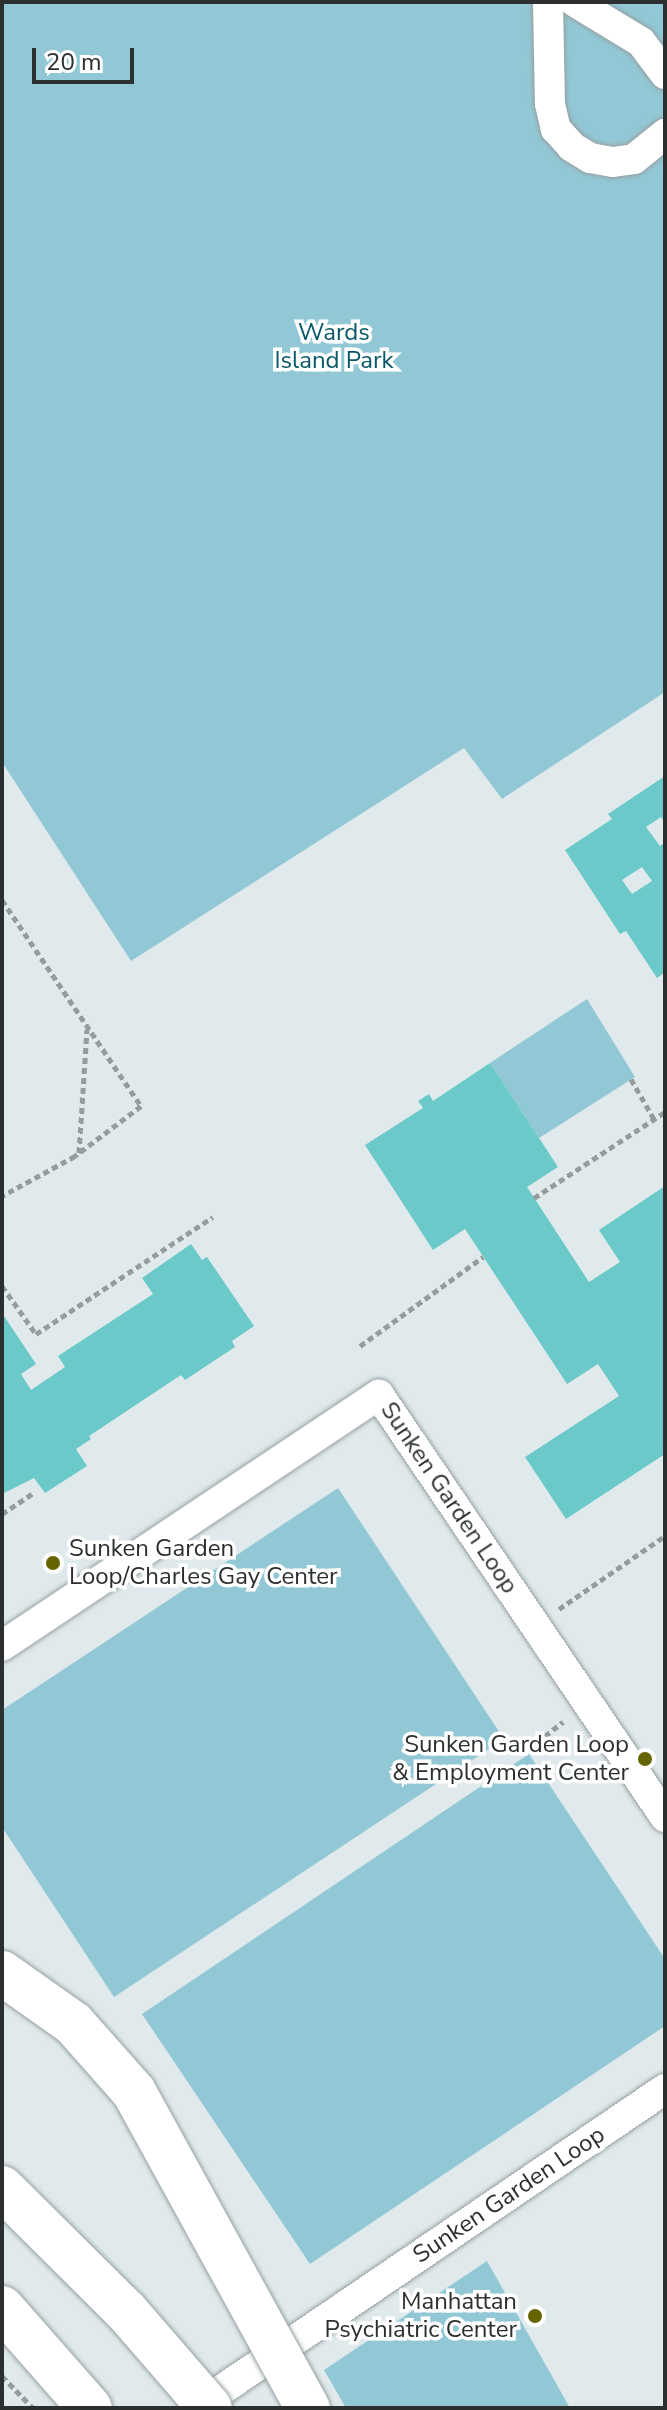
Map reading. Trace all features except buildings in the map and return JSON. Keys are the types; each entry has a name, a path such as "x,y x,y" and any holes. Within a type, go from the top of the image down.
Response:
{"highway":[{"path":"2,1973 73,2023 134,2092 308,2408"},
{"path":"2,2188 126,2311 210,2408"},
{"path":"2,2308 90,2408"}],"street":[{"path":"548,2 550,104 556,129 572,147 590,158 613,162 634,159 665,134"},
{"path":"575,2 641,42 665,74"},
{"name":"Sunken Garden Loop","path":"2,1646 379,1395 665,1817"},
{"name":"Sunken Garden Loop","path":"195,2408 665,2089"}],"path":[{"path":"2,900 141,1106 79,1153 2,1196"},
{"path":"79,1153 87,1028"},
{"path":"631,1079 654,1119"},
{"path":"534,1198 665,1112"},
{"path":"2,1286 36,1334 213,1217"},
{"path":"360,1346 483,1257"},
{"path":"2,1514 33,1493"},
{"path":"535,1625 665,1536"},
{"path":"2,2376 33,2408"}],"green space":[{"name":"Wards Island Park","path":"2,2 665,2 665,692 502,799 464,748 131,961 2,762"},
{"path":"587,999 635,1077 539,1138 490,1063"},
{"path":"338,1488 504,1739 114,1997 2,1827 2,1710"},
{"path":"529,1754 665,1959 665,2026 310,2264 142,2014"},
{"path":"487,2261 570,2408 346,2408 324,2370"}],"place":[{"name":"Sunken Garden Loop/Charles Gay Center","path":"53,1563"},
{"name":"Sunken Garden Loop & Employment Center","path":"645,1759"},
{"name":"Manhattan Psychiatric Center","path":"535,2316"}]}
